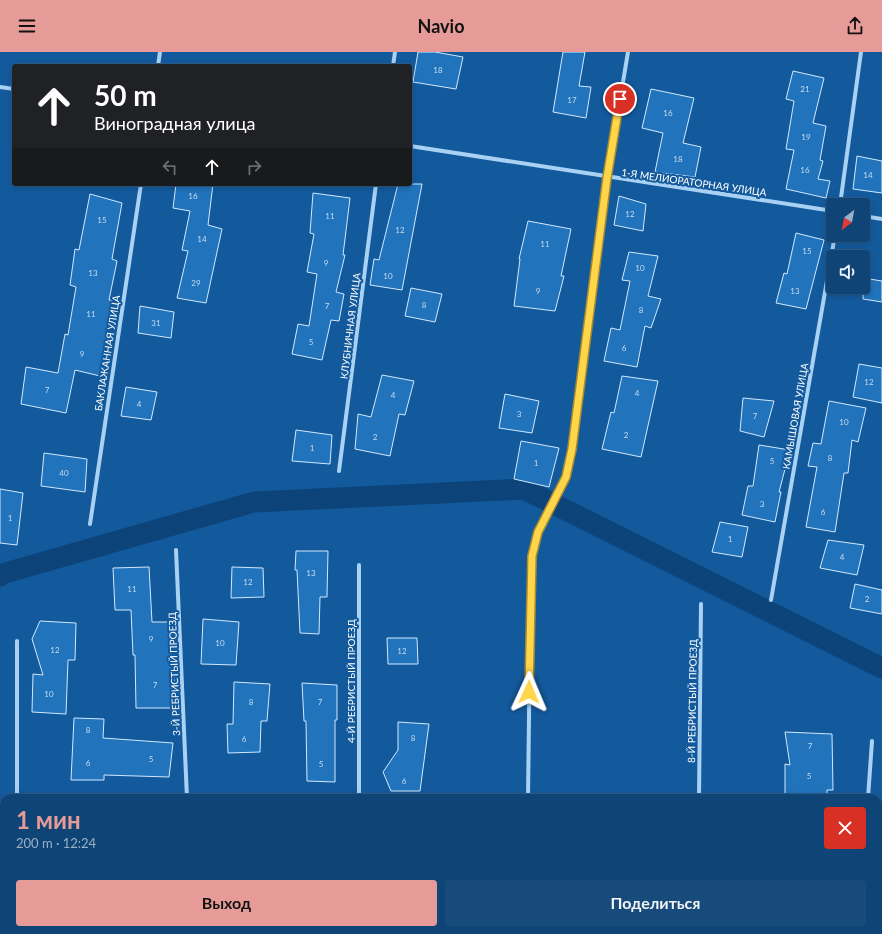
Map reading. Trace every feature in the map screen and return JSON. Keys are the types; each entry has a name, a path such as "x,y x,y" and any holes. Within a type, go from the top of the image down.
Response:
{"street":[{"path":"158,64 160,52"},
{"path":"392,64 395,52"},
{"path":"528,794 532,556 538,532 566,477 572,449 607,178 628,52"},
{"path":"841,198 862,52"},
{"path":"0,87 12,89"},
{"name":"1-Я МЕЛИОРАТОРНАЯ УЛИЦА","path":"412,146 607,178 826,210"},
{"name":"БАКЛАЖАННАЯ УЛИЦА","path":"90,524 141,186"},
{"name":"КЛУБНИЧНАЯ УЛИЦА","path":"339,471 376,186"},
{"path":"870,217 882,219"},
{"name":"КАМЫШОВАЯ УЛИЦА","path":"771,600 834,242"},
{"name":"3-Й РЕБРИСТЫЙ ПРОЕЗД","path":"176,550 187,794"},
{"name":"4-Й РЕБРИСТЫЙ ПРОЕЗД","path":"359,565 359,794"},
{"name":"8-Й РЕБРИСТЫЙ ПРОЕЗД","path":"699,794 701,604"},
{"path":"17,641 17,794"},
{"path":"868,794 872,741"}],"building":[{"path":"418,52 435,52 463,57 456,89 413,82"},
{"path":"563,52 585,52 579,86 591,87 586,118 553,112"},
{"path":"793,71 824,78 813,123 826,126 820,160 823,161 818,179 830,181 826,198 786,189 794,150 786,149 794,101 786,99"},
{"path":"651,89 694,98 683,143 701,147 695,177 655,172 663,133 642,128"},
{"path":"857,156 882,161 882,193 853,189"},
{"path":"422,184 402,290 370,285 374,259 379,260 398,186"},
{"path":"176,186 213,186 208,225 222,229 206,303 177,298 188,251 182,250 190,211 173,208"},
{"path":"313,193 350,198 343,255 345,255 336,292 344,294 339,321 331,320 322,360 292,354 298,324 309,326 317,274 307,272 314,234 310,233"},
{"path":"90,194 122,203 112,259 117,261 109,300 113,300 100,376 75,370 66,413 21,404 26,367 58,373 65,334 68,335 76,287 70,285 75,249 79,250"},
{"path":"619,196 646,204 643,231 614,225"},
{"path":"528,221 571,229 561,276 564,276 555,311 514,306 519,259"},
{"path":"796,233 824,240 806,309 776,303 784,273 787,274"},
{"path":"629,252 658,256 648,296 661,299 651,328 645,326 637,367 604,361 611,328 620,330 630,281 622,280"},
{"path":"870,279 882,281 882,302 863,299 863,294 870,294"},
{"path":"411,288 442,294 435,322 405,316"},
{"path":"140,306 174,312 171,338 138,333"},
{"path":"859,364 882,368 882,403 853,397"},
{"path":"382,375 414,381 405,415 399,414 390,456 355,449 358,414 371,417"},
{"path":"622,376 658,381 641,457 602,449 611,412 614,413"},
{"path":"126,387 157,392 151,420 121,416"},
{"path":"505,394 539,401 532,433 499,428"},
{"path":"743,398 774,401 764,437 740,431"},
{"path":"829,401 866,408 858,442 852,440 848,473 844,473 835,532 806,527 817,467 808,466 813,443 821,444"},
{"path":"296,430 332,435 330,464 292,461"},
{"path":"521,441 559,448 549,487 514,479"},
{"path":"759,445 790,450 779,492 781,492 775,522 742,515 748,486 753,486"},
{"path":"44,453 87,459 85,492 41,486"},
{"path":"0,489 23,493 17,545 0,543"},
{"path":"720,522 748,527 742,557 712,552"},
{"path":"828,540 864,545 857,575 820,568"},
{"path":"296,551 328,551 327,597 320,597 319,634 300,633 297,570 295,570"},
{"path":"149,567 152,622 171,622 170,661 174,661 174,708 136,708 135,655 133,655 131,610 115,610 113,568"},
{"path":"232,567 263,568 264,597 231,598"},
{"path":"855,584 882,590 882,614 850,608"},
{"path":"203,619 239,622 236,665 201,664"},
{"path":"40,621 76,623 75,660 68,660 66,714 32,712 33,674 43,675 32,639"},
{"path":"387,638 417,638 418,664 388,664"},
{"path":"234,682 270,684 267,721 261,721 260,752 228,753 227,724 233,724"},
{"path":"302,683 337,685 337,720 335,720 335,782 307,781 306,721 304,721"},
{"path":"74,718 104,719 103,738 173,743 169,777 104,775 104,780 71,780"},
{"path":"398,722 429,724 420,791 391,791 383,772 398,750"},
{"path":"785,732 832,734 833,790 827,790 827,794 785,794 785,764 790,765"}],"waterway":[{"path":"0,576 5,573 254,502 524,489 882,668"}],"route":[{"path":"529,692 532,556 538,532 566,477 572,449 607,178 620,99"}]}
